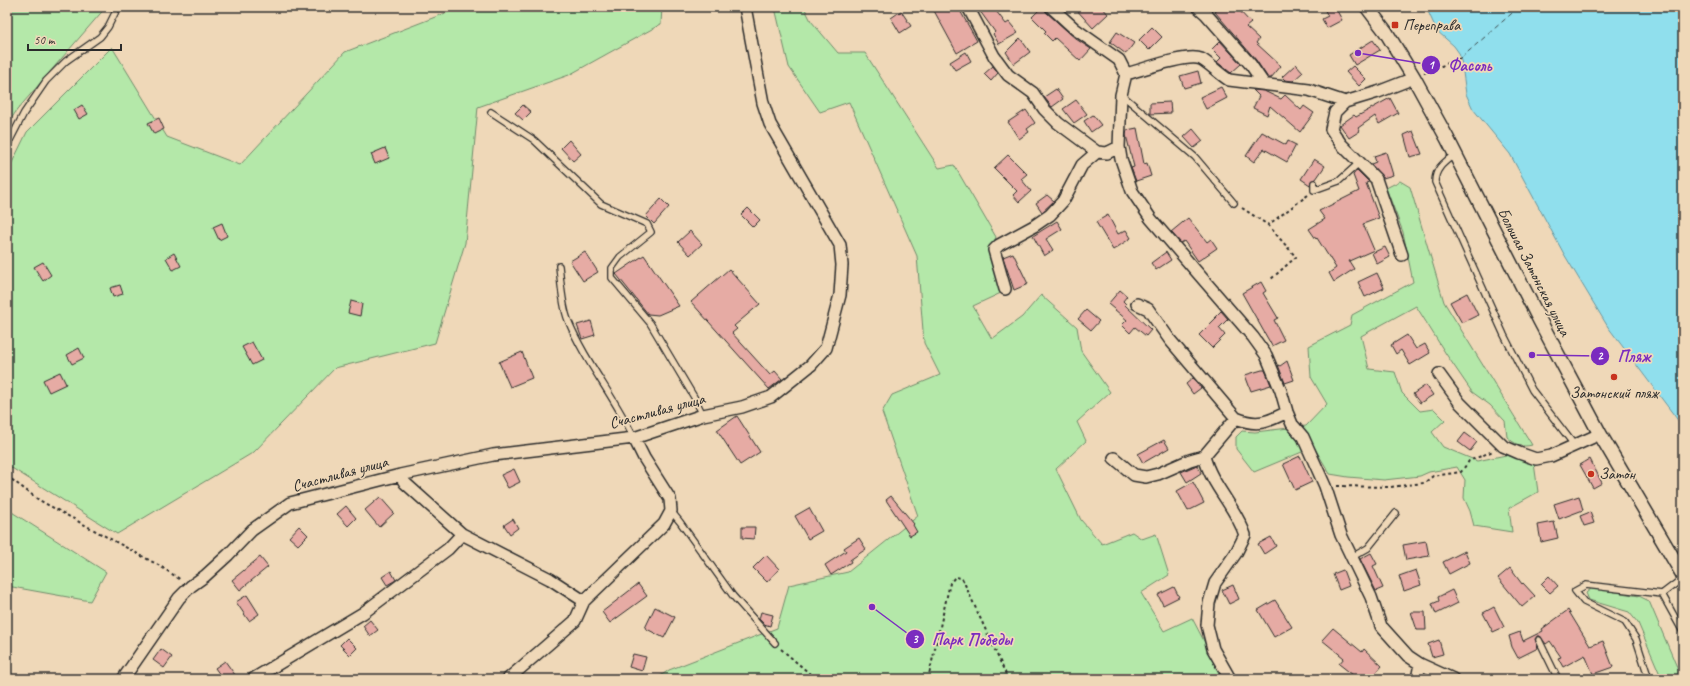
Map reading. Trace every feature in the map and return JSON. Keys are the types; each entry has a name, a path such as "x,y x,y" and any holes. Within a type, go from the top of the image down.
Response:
{"street":[{"name":"Счастливая улица","path":"123,679 179,598 191,586 222,561 252,530 290,503 400,475 493,455 634,438 703,415 742,407 771,397 811,365 826,348 840,295 842,265 840,245 770,124 763,103 745,7"},
{"path":"968,7 994,56 1008,75 1033,93 1044,109 1058,123 1097,152 1106,153 1119,147"},
{"path":"1051,7 1075,29 1119,60 1126,74 1121,95 1119,147 1121,159 1132,191 1151,219 1254,337 1266,355 1281,391 1292,424 1303,437 1325,486 1341,535 1371,597 1381,626 1408,656 1420,664 1453,679"},
{"path":"1198,7 1251,65 1264,84"},
{"name":"Большая Затонская улица","path":"1367,7 1390,38 1414,78 1455,154 1540,322 1600,434 1683,577"},
{"path":"1126,74 1184,58 1201,59 1229,80 1309,90 1345,102"},
{"path":"1402,255 1376,179 1341,144 1331,129 1336,112 1345,102 1378,92 1414,78"},
{"path":"1005,289 994,250 999,245 1034,226 1050,215 1063,201 1082,165 1097,152"},
{"path":"1137,304 1148,309 1170,340 1236,418 1249,424 1270,420 1287,412"},
{"path":"1439,374 1460,403 1503,446 1536,459 1551,456 1600,434"},
{"path":"1114,458 1134,475 1146,477 1158,474 1190,460 1204,456 1236,418"},
{"path":"508,679 575,621 584,601 664,524 671,511 670,499 644,458 634,438"},
{"path":"1204,456 1207,468 1241,522 1245,535 1236,553 1214,583 1209,603 1207,625 1213,649 1230,679"},
{"path":"400,475 405,483 462,534 550,579 584,601"},
{"path":"253,679 362,613 448,548 462,534"},
{"path":"1417,679 1420,664"}],"lane":[{"path":"7,146 24,113 46,81 66,60 100,37 108,27 118,7"},
{"path":"1121,95 1195,158 1234,203"},
{"path":"491,112 534,140 601,204 647,224 651,232 620,257 612,268 612,278 650,323 694,396 703,415"},
{"path":"1455,154 1441,165 1435,175 1435,182 1504,335 1532,390 1575,446"},
{"path":"1314,183 1314,190 1339,181 1359,163"},
{"path":"559,266 568,318 581,349 627,423 634,438"},
{"path":"671,511 733,596 775,643"},
{"path":"1352,557 1368,548 1396,513"},
{"path":"1649,679 1636,638 1625,622 1584,602 1575,591 1586,585 1662,594 1683,577"},
{"path":"1662,594 1683,632"},
{"path":"1539,640 1558,679"}],"path":[{"path":"1414,78 1461,58"},
{"path":"1268,225 1314,190"},
{"path":"1234,203 1268,225 1296,258 1270,280"},
{"path":"1325,486 1390,487 1424,483 1433,476 1461,472 1469,462 1503,446"},
{"path":"7,476 39,500 160,566 191,586"},
{"path":"928,679 950,583 955,577 958,576 962,578 1008,679"},
{"path":"775,643 816,679"}],"green space":[{"path":"7,7 106,7 17,110 7,125"},
{"path":"461,7 662,7 661,24 569,75 478,107 465,243 435,343 335,368 254,452 117,534 7,465 7,173 27,132 112,47 167,137 240,165 345,52"},
{"path":"773,7 804,7 811,21 838,53 865,53 939,168 954,165 996,237 990,253 1003,292 973,306 992,339 1022,317 1041,295 1077,327 1081,351 1110,392 1077,422 1086,441 1056,469 1081,520 1102,544 1132,532 1142,539 1156,534 1169,575 1141,593 1164,631 1192,618 1224,679 656,679 669,670 777,628 789,585 848,572 918,516 882,412 892,395 940,375 924,343 917,256 849,102 820,112 789,67 776,12"},
{"path":"1400,181 1410,187 1444,302 1532,445 1518,445 1507,437 1505,421 1490,405 1472,392 1416,306 1361,336 1369,369 1395,372 1402,393 1420,411 1434,409 1445,420 1432,432 1443,447 1477,461 1506,455 1526,459 1534,463 1538,492 1509,508 1512,532 1474,526 1470,511 1464,498 1465,480 1457,467 1429,472 1420,476 1384,480 1348,477 1330,474 1314,447 1254,472 1236,449 1236,437 1242,431 1255,432 1306,426 1327,404 1311,377 1309,346 1350,325 1352,315 1413,282 1403,232 1386,188"},
{"path":"7,509 106,572 90,601 7,586"},
{"path":"1592,588 1639,596 1649,601 1682,679 1662,679 1638,623 1629,612 1589,600 1586,593"}],"water":[{"path":"1426,7 1683,7 1683,427 1608,327 1564,254 1510,154 1473,109 1466,94 1459,53 1454,46 1437,31"}],"building":[{"path":"932,7 958,7 977,41 957,53"},
{"path":"977,7 993,7 1006,24 1009,22 1018,33 999,44 993,34 995,32"},
{"path":"1042,7 1044,7 1046,12 1076,39 1091,49 1080,61 1055,38 1052,41 1044,33 1046,31 1032,17"},
{"path":"1074,7 1102,7 1108,14 1093,28"},
{"path":"1221,7 1236,7 1251,23 1246,27 1259,39 1256,43 1281,66 1271,78 1268,78 1256,60 1215,12"},
{"path":"1323,7 1335,7 1342,20 1327,28 1322,19 1328,16"},
{"path":"901,11 911,26 900,33 891,18"},
{"path":"1152,27 1162,37 1149,50 1139,40"},
{"path":"1117,32 1134,43 1126,54 1110,42"},
{"path":"1020,38 1030,52 1014,64 1006,52"},
{"path":"1373,40 1380,50 1355,65 1349,55"},
{"path":"1220,41 1241,64 1231,73 1217,62 1221,58 1212,49"},
{"path":"966,52 971,61 955,70 950,62"},
{"path":"1296,64 1303,72 1293,81 1285,80 1282,77"},
{"path":"993,66 998,73 991,81 984,74"},
{"path":"1353,66 1366,79 1359,86 1346,72"},
{"path":"1198,71 1201,83 1184,88 1180,76"},
{"path":"1221,87 1227,98 1206,109 1200,97"},
{"path":"1056,89 1063,99 1052,107 1044,97"},
{"path":"1253,90 1264,91 1281,99 1285,95 1301,110 1304,106 1314,113 1300,132 1270,106 1267,115 1253,108 1259,96"},
{"path":"1390,98 1398,113 1379,124 1375,116 1358,128 1360,131 1349,138 1340,125 1354,115 1356,117"},
{"path":"1076,100 1087,114 1074,123 1063,109"},
{"path":"1170,102 1171,113 1150,114 1150,103"},
{"path":"82,105 88,114 79,119 74,110"},
{"path":"523,105 531,112 523,120 515,113"},
{"path":"1026,110 1035,123 1027,129 1029,132 1019,139 1008,122"},
{"path":"1093,115 1101,125 1091,132 1084,121"},
{"path":"159,118 164,129 154,134 148,123"},
{"path":"1137,128 1144,164 1147,163 1151,176 1136,181 1131,168 1134,167 1126,135 1127,130"},
{"path":"1193,129 1203,141 1194,148 1184,137"},
{"path":"1413,131 1422,154 1410,157 1404,135"},
{"path":"1262,132 1286,145 1288,141 1296,145 1287,162 1264,149 1254,162 1246,156"},
{"path":"569,140 581,154 573,161 561,148"},
{"path":"385,148 389,158 375,164 371,154"},
{"path":"1386,152 1393,175 1383,178 1371,164 1376,162 1374,156"},
{"path":"1008,155 1027,174 1021,179 1031,191 1019,202 1013,195 1017,191 994,168"},
{"path":"1314,159 1325,166 1316,179 1311,181 1310,185 1301,179"},
{"path":"1357,170 1369,182 1366,183 1379,218 1363,224 1374,250 1349,261 1354,269 1334,282 1329,273 1336,268 1317,238 1316,239 1309,229 1325,219 1319,211 1359,191 1353,175"},
{"path":"1047,195 1054,201 1042,212 1036,203"},
{"path":"661,199 669,207 654,224 646,216"},
{"path":"748,208 760,220 753,227 741,215"},
{"path":"1108,215 1118,234 1126,230 1131,238 1113,250 1096,222"},
{"path":"1188,218 1207,242 1211,239 1217,248 1198,261 1184,241 1181,243 1171,232"},
{"path":"1057,221 1062,229 1046,239 1053,250 1044,256 1033,236"},
{"path":"222,223 227,236 219,240 213,227"},
{"path":"690,231 702,244 690,255 678,242"},
{"path":"1385,247 1390,257 1377,264 1372,253"},
{"path":"585,252 598,272 583,281 570,261"},
{"path":"1166,252 1171,260 1156,270 1151,263"},
{"path":"174,253 181,266 173,270 166,258"},
{"path":"1013,253 1028,284 1014,290 1003,257"},
{"path":"644,255 679,306 658,315 648,314 616,274"},
{"path":"43,262 51,275 43,281 34,267"},
{"path":"729,269 760,304 734,326 737,329 732,333 770,375 775,371 782,379 769,389 691,302"},
{"path":"1377,273 1384,288 1365,297 1358,282"},
{"path":"1261,282 1266,291 1263,293 1278,318 1274,320 1284,340 1272,346 1242,293"},
{"path":"120,285 123,294 113,297 110,288"},
{"path":"1120,290 1127,296 1123,301 1126,304 1125,305 1151,330 1146,336 1135,327 1130,333 1122,325 1127,320 1108,304"},
{"path":"1467,293 1478,315 1462,323 1450,302"},
{"path":"351,301 362,304 360,316 348,313"},
{"path":"1086,310 1099,321 1091,330 1078,319"},
{"path":"1221,311 1228,319 1219,328 1225,335 1212,348 1199,335"},
{"path":"591,321 595,335 582,339 577,325"},
{"path":"1407,335 1416,349 1425,344 1430,353 1410,365 1401,350 1396,354 1391,345"},
{"path":"252,342 262,360 252,365 242,347"},
{"path":"79,348 84,358 72,364 67,355"},
{"path":"522,352 532,378 510,387 499,362"},
{"path":"1287,361 1294,380 1285,383 1278,365 1280,366"},
{"path":"1265,370 1271,385 1251,391 1245,375"},
{"path":"60,372 66,384 49,392 43,380"},
{"path":"1193,378 1201,388 1193,394 1186,384"},
{"path":"1426,385 1433,395 1420,403 1413,394"},
{"path":"737,416 760,452 740,465 717,430"},
{"path":"1465,433 1477,442 1470,451 1458,442"},
{"path":"1164,440 1169,448 1143,463 1138,454"},
{"path":"1300,456 1312,482 1295,490 1283,464"},
{"name":"Затон","path":"1590,459 1602,483 1593,488 1580,465"},
{"path":"1197,465 1201,473 1187,482 1181,472"},
{"path":"514,469 520,482 508,488 501,475"},
{"path":"1193,482 1204,503 1188,511 1177,491"},
{"path":"891,496 914,524 913,525 917,532 910,536 886,500"},
{"path":"1579,496 1583,510 1559,519 1554,504"},
{"path":"380,497 394,513 379,527 365,510"},
{"path":"346,506 356,518 348,526 337,514"},
{"path":"809,508 822,531 808,539 795,516"},
{"path":"1590,512 1594,523 1584,526 1580,516"},
{"path":"513,519 518,528 510,534 504,525"},
{"path":"1554,522 1558,538 1541,542 1538,525"},
{"path":"299,526 308,535 298,545 289,537"},
{"path":"742,527 755,527 754,539 742,538"},
{"path":"1271,537 1276,546 1264,554 1258,544"},
{"path":"859,538 866,549 850,560 851,562 831,575 825,565 846,551 844,548"},
{"path":"1426,541 1429,556 1406,560 1403,545"},
{"path":"1465,551 1470,563 1449,574 1443,562"},
{"path":"1371,553 1377,564 1373,566 1383,588 1376,591 1360,559"},
{"path":"766,555 779,569 767,582 753,568"},
{"path":"260,557 268,567 240,590 232,580"},
{"path":"1510,568 1522,584 1523,583 1535,596 1522,607 1498,578"},
{"path":"1343,570 1349,586 1339,590 1333,574"},
{"path":"1416,570 1421,585 1404,591 1399,576"},
{"path":"391,571 396,580 387,585 382,577"},
{"path":"1549,576 1558,586 1550,593 1541,584"},
{"path":"638,584 647,596 610,623 602,612"},
{"path":"1233,585 1239,599 1229,604 1222,590"},
{"path":"1174,587 1179,597 1163,605 1158,595"},
{"path":"1452,590 1458,603 1436,614 1432,604 1439,601 1438,597"},
{"path":"247,595 259,614 249,621 236,602"},
{"path":"1275,600 1292,627 1274,637 1258,610"},
{"path":"655,607 675,617 664,638 645,628"},
{"path":"1494,607 1504,627 1493,632 1483,613"},
{"path":"1568,610 1590,646 1603,641 1613,667 1593,674 1585,655 1563,667 1558,658 1561,657 1550,641 1546,644 1540,636 1537,636 1535,639 1538,648 1518,658 1512,647 1509,636 1520,632 1523,641 1543,631 1542,629"},
{"path":"761,612 773,615 770,626 764,624 759,619"},
{"path":"1411,612 1425,612 1426,630 1417,630"},
{"path":"370,620 378,630 370,636 363,626"},
{"path":"1333,628 1362,652 1364,649 1382,666 1371,679 1352,679 1353,675 1339,664 1344,658 1322,640"},
{"path":"347,638 357,648 350,655 340,645"},
{"path":"1439,640 1443,654 1432,657 1428,644"},
{"path":"161,649 172,657 164,668 153,660"},
{"path":"633,654 646,657 642,671 629,667"},
{"path":"225,661 238,679 223,679 215,668"}],"ferry route":[{"path":"1461,58 1519,7"}],"place":[{"name":"Переправа","path":"1395,25"},
{"name":"Фасоль","path":"1358,53"},
{"name":"Пляж","path":"1532,355"},
{"name":"Затонский пляж","path":"1614,377"},
{"name":"Затон","path":"1591,474"},
{"name":"Парк Победы","path":"872,607"}]}
